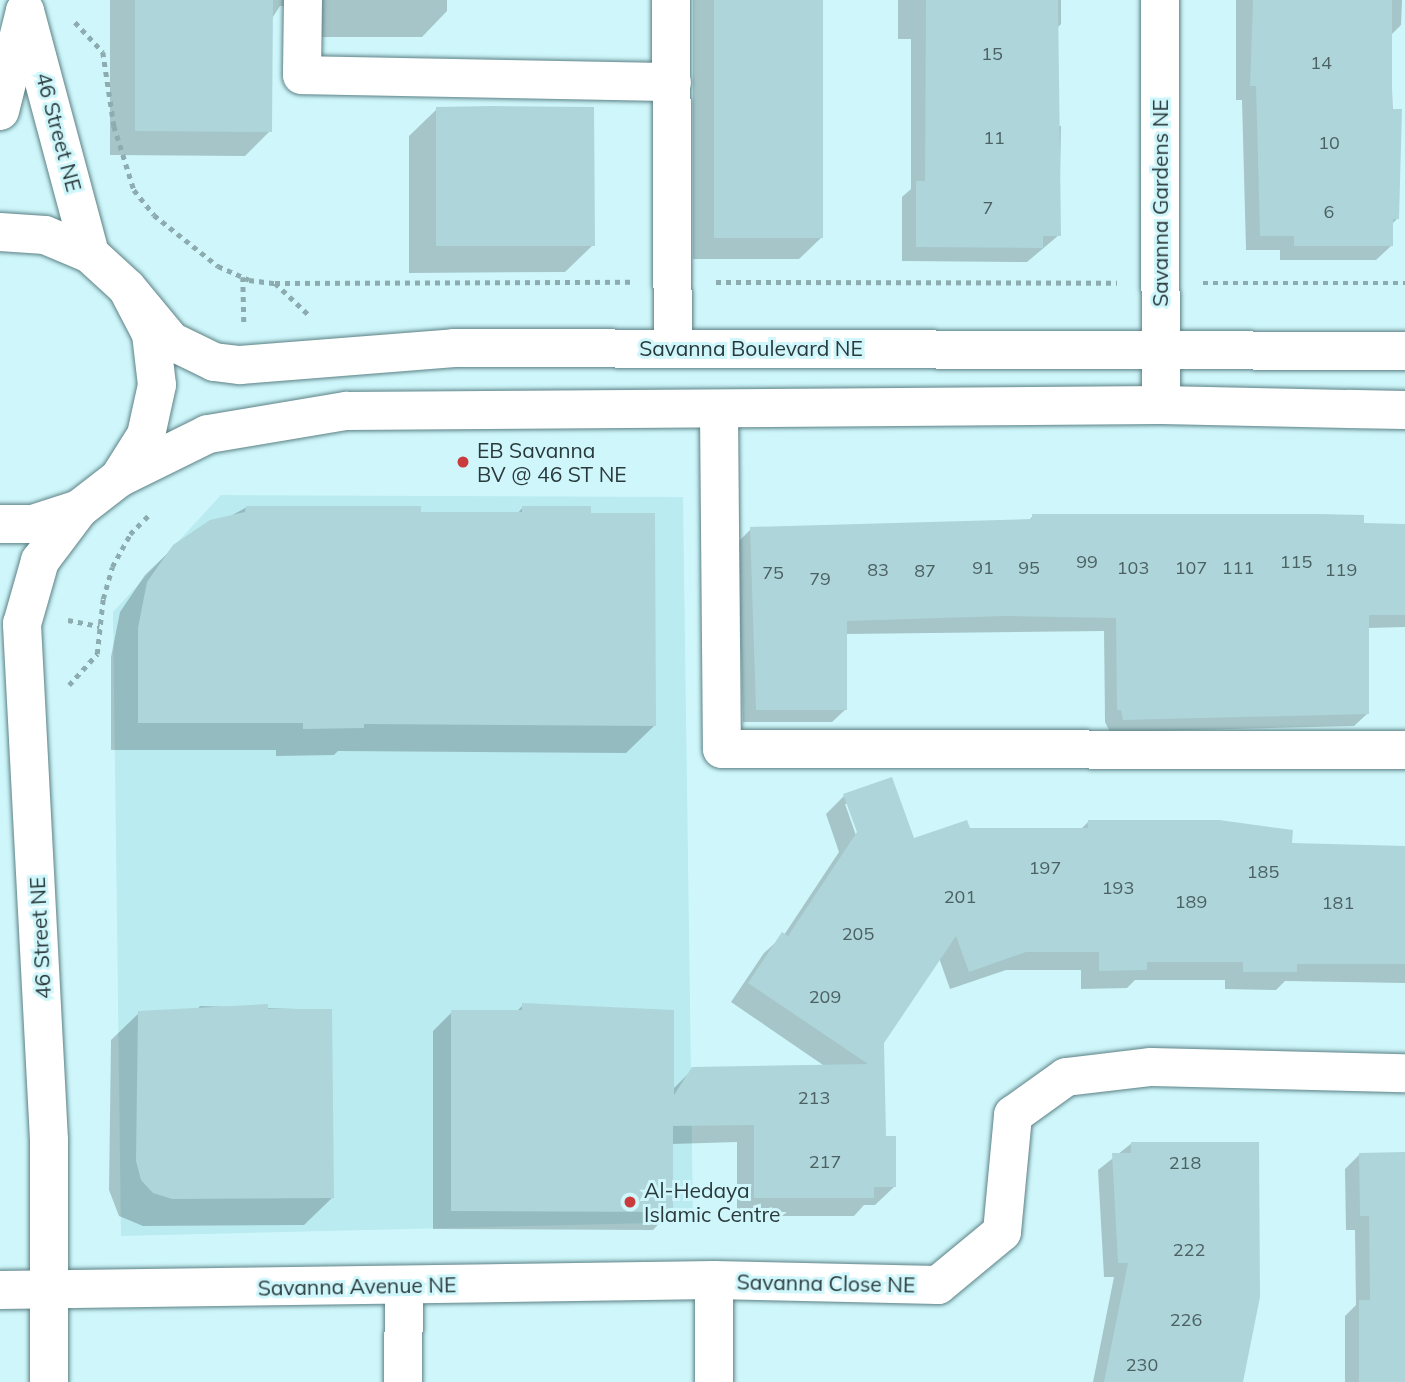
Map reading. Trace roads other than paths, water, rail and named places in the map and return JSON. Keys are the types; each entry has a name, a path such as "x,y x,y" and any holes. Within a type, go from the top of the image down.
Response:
{"street":[{"path":"303,0 302,75 672,82"},
{"path":"671,0 673,348"},
{"name":"Savanna Gardens NE","path":"1160,0 1161,405"},
{"name":"46 Street NE","path":"0,111 26,6"},
{"name":"46 Street NE","path":"26,6 90,254"},
{"path":"0,232 45,235 90,254 127,288 151,334 157,385 146,435 119,478"},
{"name":"Savanna Boulevard NE","path":"127,288 171,341 214,362 240,365 454,348 1405,351"},
{"path":"0,524 33,524 79,509 119,478 208,434 346,411 719,412 1161,405 1405,410"},
{"path":"719,412 722,749 1405,750"},
{"name":"46 Street NE","path":"49,1382 48,1127 22,624 40,561 79,509"},
{"name":"Savanna Close NE","path":"715,1382 713,1280 938,1286 1002,1233 1013,1115 1066,1077 1151,1067 1405,1073"},
{"name":"Savanna Avenue NE","path":"0,1290 713,1280"},
{"path":"403,1382 404,1285"}],"place":[{"name":"EB Savanna BV @ 46 ST NE","path":"463,462"},
{"name":"Al-Hedaya Islamic Centre","path":"630,1202"}]}
